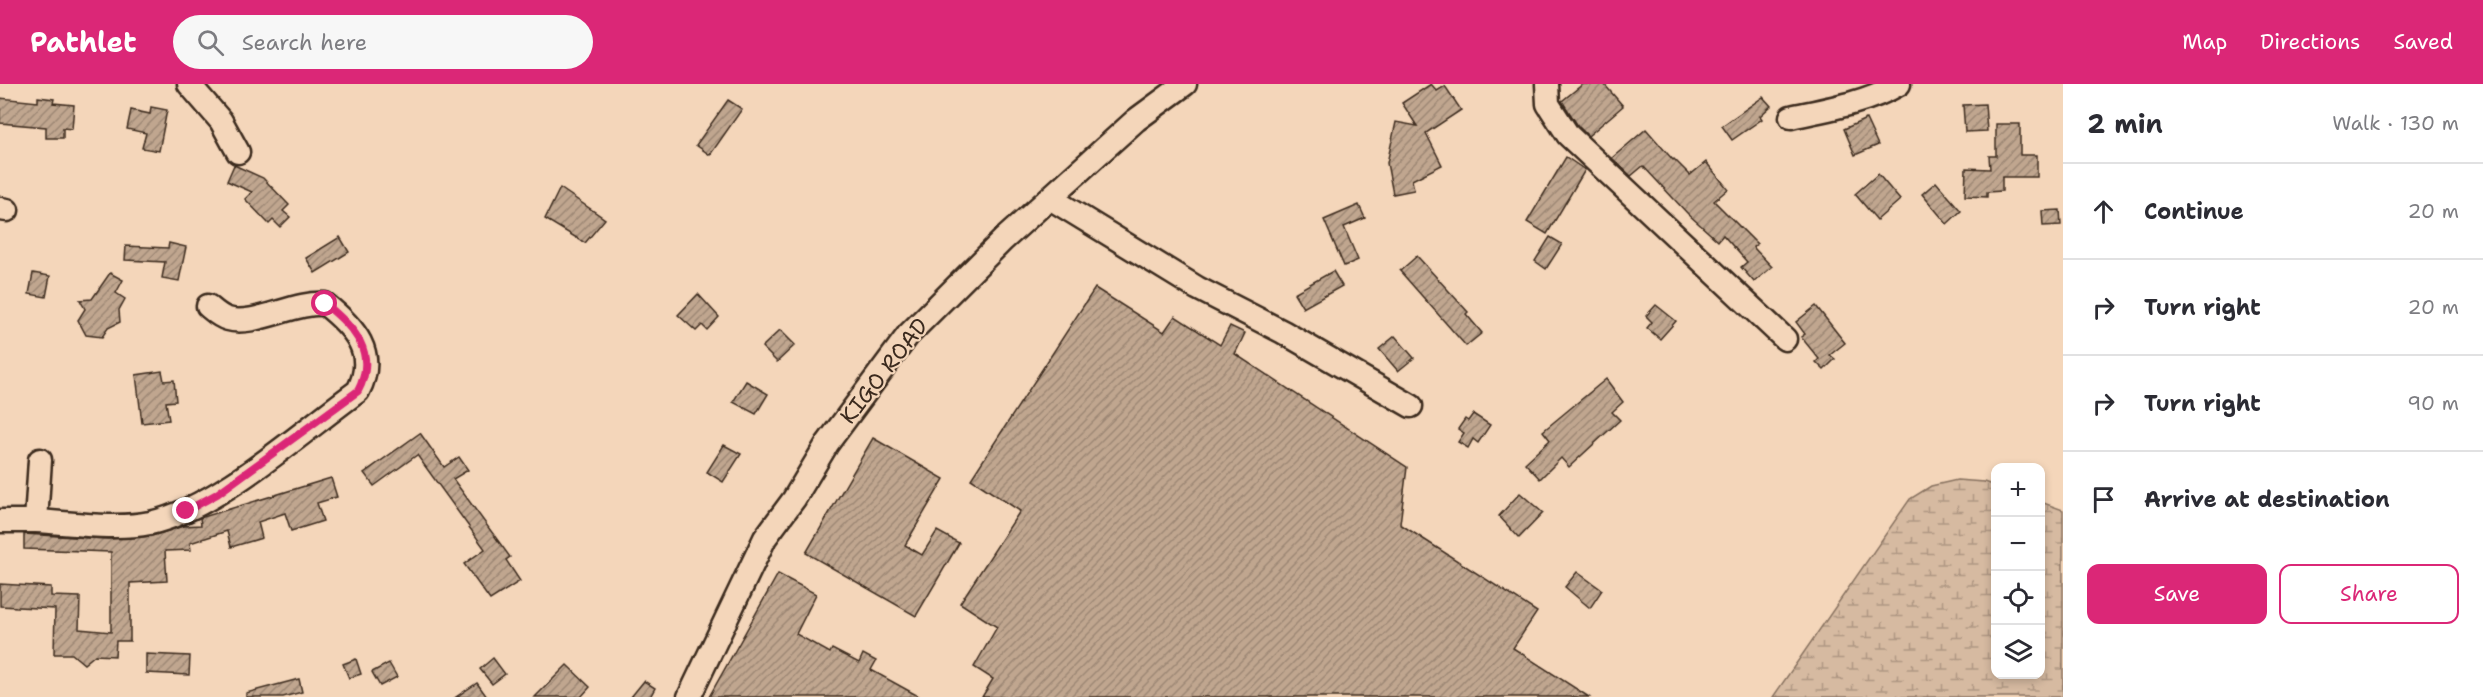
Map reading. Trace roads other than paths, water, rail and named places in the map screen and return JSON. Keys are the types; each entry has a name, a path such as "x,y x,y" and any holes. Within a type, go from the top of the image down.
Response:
{"street":[{"path":"189,84 220,121 238,152"},
{"name":"KIGO ROAD","path":"689,697 765,538 794,499 827,444 908,335 1003,240 1136,120 1185,84"},
{"path":"1547,84 1548,104 1568,135 1785,339"},
{"path":"1791,117 1881,95 1899,84"},
{"path":"1050,198 1197,288 1283,332 1411,406"},
{"path":"0,521 129,525 150,523 186,511 217,494 358,391 365,369 362,342 356,331 325,304 317,303 241,320 228,319 208,306"},
{"path":"36,521 40,460"}]}
